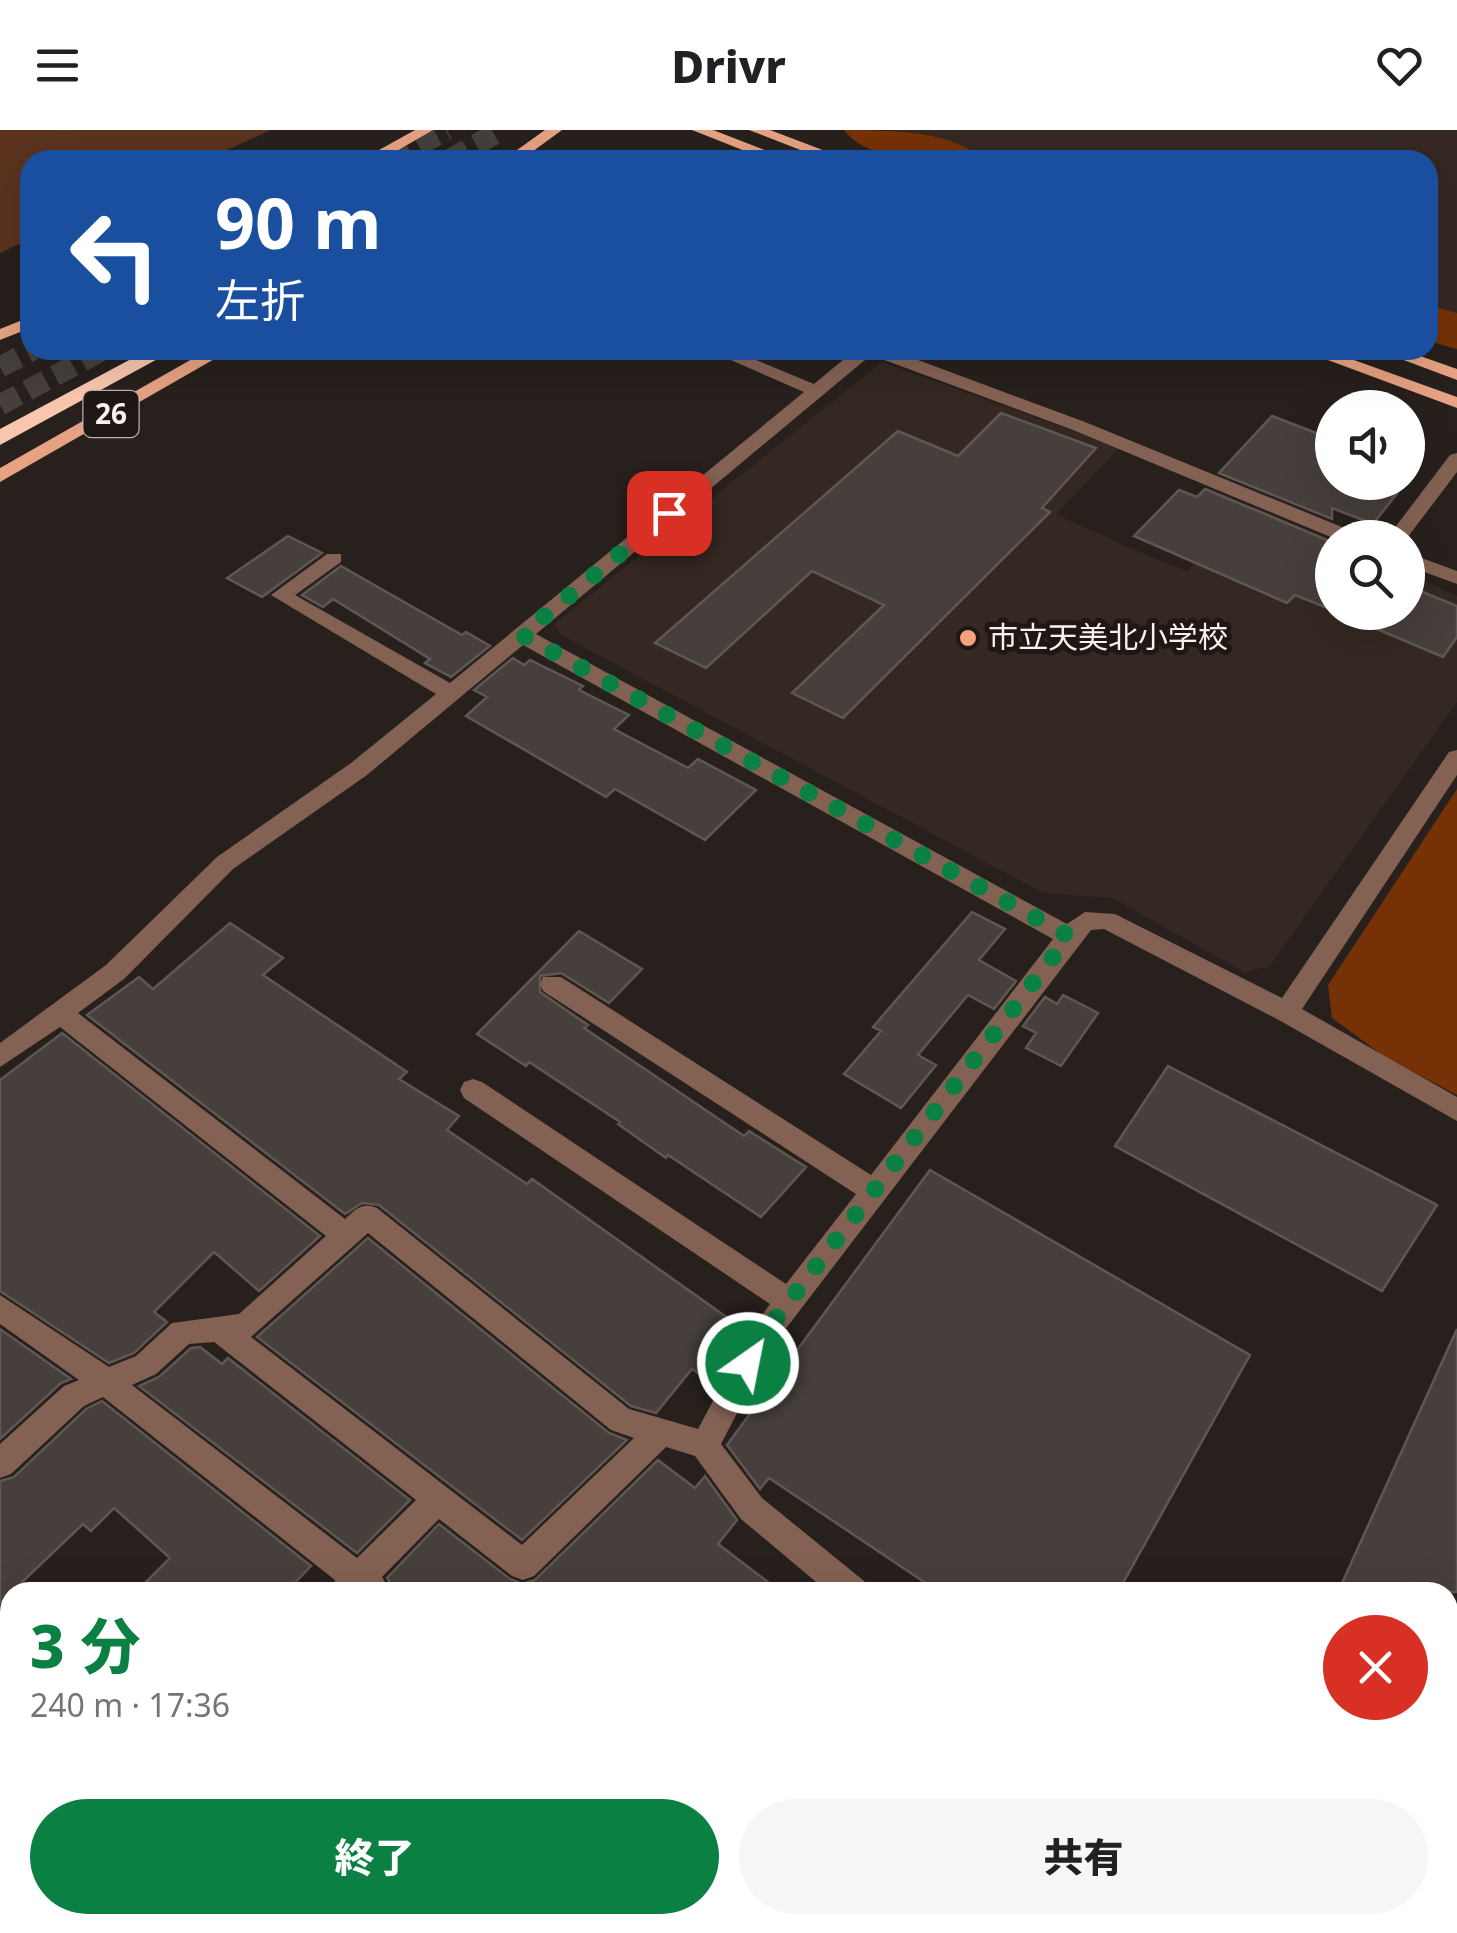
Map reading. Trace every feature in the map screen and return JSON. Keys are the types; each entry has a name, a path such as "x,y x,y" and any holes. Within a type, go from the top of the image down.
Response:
{"highway":[{"path":"0,438 145,360"}],"main road":[{"path":"388,150 426,130"},
{"path":"525,150 555,130"},
{"path":"699,130 754,150"},
{"path":"756,130 813,150"},
{"name":"26","path":"0,476 203,360"},
{"path":"1338,360 1457,403"},
{"path":"1414,360 1457,375"}],"street":[{"path":"741,360 816,391"},
{"path":"0,1057 115,972 225,863 359,769 854,360"},
{"path":"902,360 1079,426 1315,523"},
{"path":"1410,520 1457,459"},
{"path":"334,558 282,595 451,693"},
{"path":"1425,566 1457,578"},
{"path":"522,635 1069,936"},
{"path":"1286,1012 1457,758"},
{"path":"705,1445 761,1338 1084,921 1107,920 1286,1012 1457,1110"},
{"path":"552,984 874,1191"},
{"path":"60,1013 346,1236"},
{"path":"473,1090 790,1302"},
{"path":"0,1464 74,1396 146,1365 182,1332 245,1326 367,1216 621,1420 705,1445 716,1468 770,1529 840,1582"},
{"path":"0,1308 106,1382 352,1582"},
{"path":"218,1328 523,1565 660,1433"},
{"path":"364,1582 438,1499"}],"shaded area":[{"path":"0,130 271,130 227,150 20,150 20,244 0,253"},
{"path":"885,130 1457,130 1457,327 1438,320 1438,150 943,150"},
{"path":"882,362 1119,448 1056,514 1141,553 1187,571 1255,507 1315,533 1315,630 1425,630 1425,582 1457,596 1457,702 1269,967 1244,972 1112,898 1043,893 561,635 554,624"},
{"path":"1457,789 1457,1095 1385,1057 1332,1018 1328,985"}],"building":[{"name":"市立天美北小学校","path":"1001,413 1096,448 1042,508 1050,512 843,718 792,693 884,605 812,571 706,668 655,643 898,431 958,456"},
{"path":"1272,416 1315,432 1315,500 1392,500 1376,520 1363,520 1332,508 1332,519 1219,473"},
{"path":"1205,489 1315,535 1315,603 1295,595 1287,603 1134,536 1179,490 1197,497"},
{"path":"288,536 322,553 262,597 227,578"},
{"path":"341,566 462,635 466,632 490,646 451,677 425,663 430,659 333,599 323,607 302,595"},
{"path":"1425,593 1457,606 1457,637 1443,657 1379,630 1425,630"},
{"path":"513,658 524,665 530,660 583,686 579,690 629,715 614,729 688,768 698,759 756,790 705,840 615,789 606,797 466,716 487,697 474,690"},
{"path":"972,912 1005,929 979,960 1016,981 994,1009 968,995 918,1055 936,1065 901,1108 844,1074 881,1031 873,1027"},
{"path":"230,923 283,958 263,975 407,1072 399,1079 459,1116 447,1130 527,1184 532,1179 746,1331 717,1386 692,1369 656,1413 631,1406 379,1205 362,1203 345,1214 87,1015 139,977 153,989"},
{"path":"579,931 642,969 609,1003 561,973 540,976 540,992 588,1025 584,1028 744,1136 749,1131 806,1167 761,1217 668,1155 666,1158 620,1122 529,1062 526,1066 477,1034"},
{"path":"1063,995 1098,1013 1061,1066 1026,1048 1036,1033 1023,1026 1045,997 1057,1004"},
{"path":"62,1033 320,1236 259,1291 214,1252 154,1312 167,1322 134,1353 109,1363 0,1291 0,1080"},
{"path":"1168,1066 1437,1205 1382,1291 1115,1146"},
{"path":"930,1170 1250,1355 1124,1582 924,1582 769,1478 760,1489 727,1445 752,1411 745,1406 774,1350 789,1361"},
{"path":"368,1238 609,1433 627,1440 522,1540 257,1337"},
{"path":"0,1329 71,1379 61,1383 0,1439"},
{"path":"1457,1329 1457,1582 1343,1582"},
{"path":"200,1347 222,1364 228,1358 410,1500 357,1553 139,1386 159,1377 191,1348"},
{"path":"102,1401 311,1566 296,1582 146,1582 170,1558 114,1508 91,1531 83,1524 22,1582 0,1582 0,1481 14,1477 86,1409"},
{"path":"658,1460 695,1488 705,1476 737,1520 718,1544 768,1582 528,1582 535,1580"},
{"path":"439,1524 517,1582 390,1582 387,1578"}],"waterway":[{"path":"869,130 927,150"},
{"path":"1438,325 1457,332"}],"tunnel":[{"path":"410,150 447,130"},
{"path":"467,150 502,130"},
{"path":"0,367 20,357"},
{"path":"0,405 84,360"}],"place":[{"name":"市立天美北小学校","path":"968,638"}],"route":[{"path":"669,513 522,635 1069,936 761,1338 748,1363"}]}
